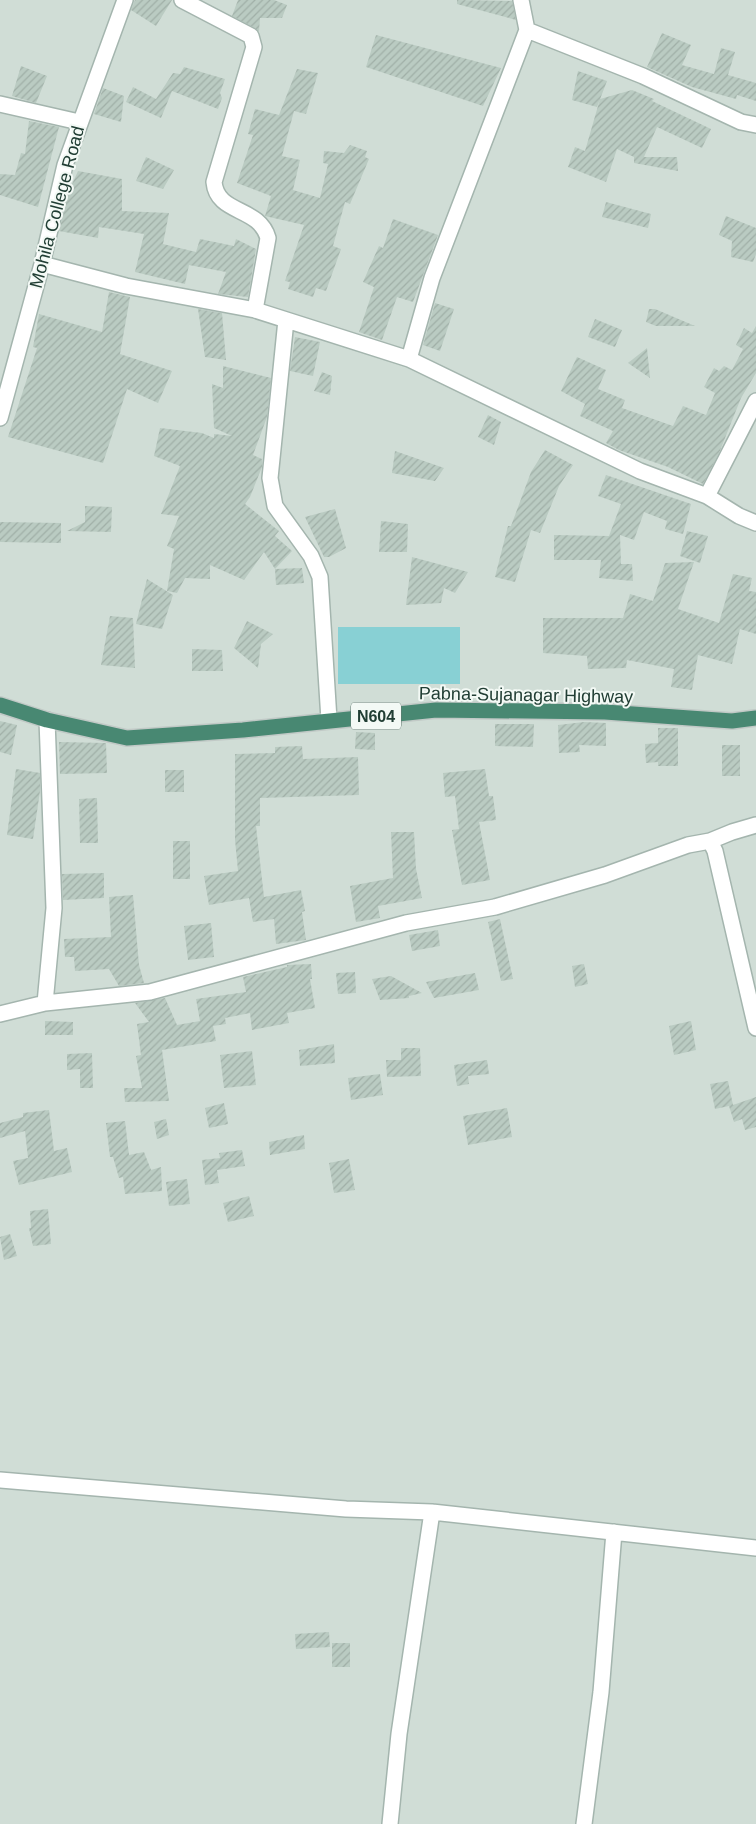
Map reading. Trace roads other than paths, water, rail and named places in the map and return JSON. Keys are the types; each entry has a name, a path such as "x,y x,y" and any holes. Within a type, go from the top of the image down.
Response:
{"highway":[{"name":"Pabna-Sujanagar Highway","path":"0,705 47,720 127,738 243,730 436,710 605,712 732,722 756,718"}],"street":[{"name":"Mohila College Road","path":"0,418 42,264 65,165 79,122 125,0"},
{"path":"182,0 251,36 254,47 214,182 215,193 222,201 265,227 268,238 255,310"},
{"path":"410,359 432,278 527,30 521,0"},
{"path":"527,30 643,76 741,122 756,125"},
{"path":"0,104 79,122"},
{"path":"42,264 126,286 255,310 410,359 640,471 707,496 739,516 756,522"},
{"path":"286,320 270,478 276,506 311,556 320,577 329,720"},
{"path":"707,496 756,401"},
{"path":"46,1003 54,908 47,720"},
{"path":"0,1014 46,1003 150,992 406,923 495,907 605,875 688,845 710,841 756,825"},
{"path":"710,841 715,851 733,922 756,1028"},
{"path":"0,1480 346,1509 432,1512 756,1548"},
{"path":"390,1824 399,1734 432,1512"},
{"path":"584,1824 601,1692 614,1532"}],"water":[{"path":"338,627 460,627 460,684 338,684"}]}
